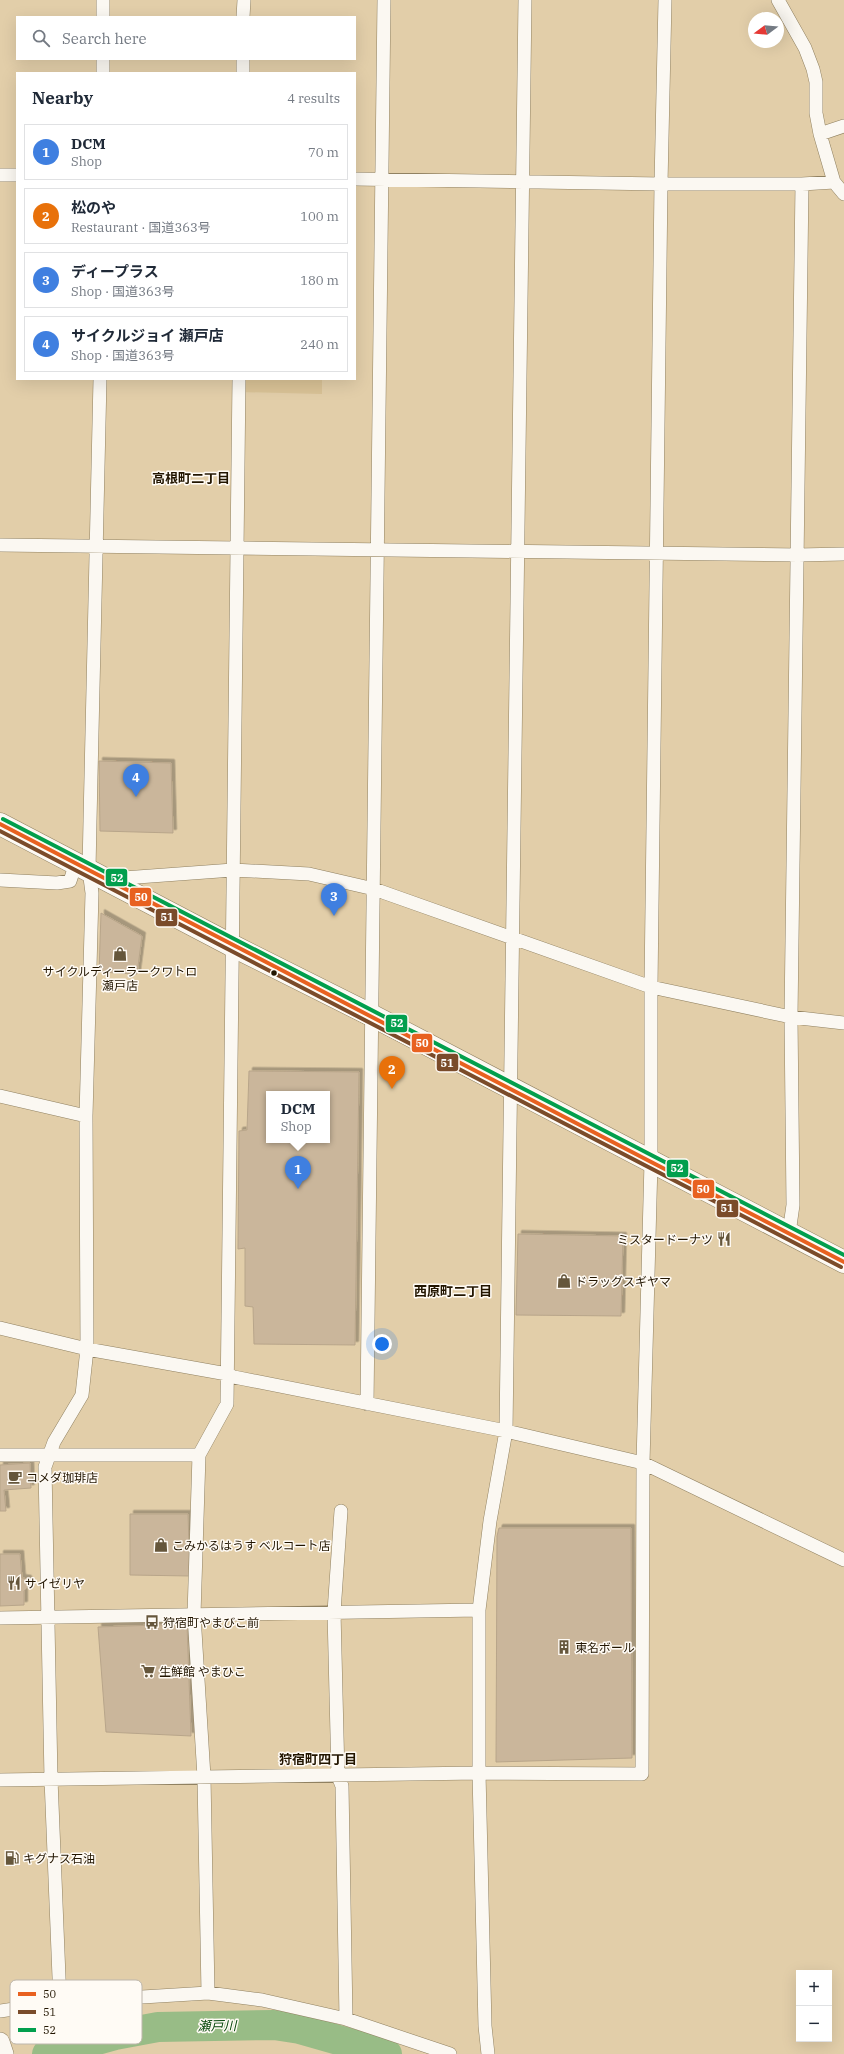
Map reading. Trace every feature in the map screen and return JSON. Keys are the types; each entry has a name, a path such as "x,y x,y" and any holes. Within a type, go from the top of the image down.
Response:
{"highway":[{"path":"0,824 844,1262"}],"main road":[{"path":"0,2042 4,2054"}],"street":[{"path":"103,0 103,16"},
{"path":"243,16 244,0"},
{"path":"367,1404 384,0"},
{"path":"488,2054 485,2026 479,1773 479,1610 490,1521 506,1431 525,0"},
{"path":"0,1780 479,1773 642,1774 644,1463 651,1162 651,987 658,554 661,184 665,0"},
{"path":"778,0 805,48 813,69 816,82 816,113 820,134 834,182 844,194"},
{"path":"103,60 103,72"},
{"path":"243,60 243,72"},
{"path":"820,134 843,127"},
{"path":"0,175 16,175"},
{"path":"356,179 661,184 802,184 834,182"},
{"path":"789,1233 793,1205 792,1017 802,184"},
{"path":"59,1980 51,1779 45,1467 48,1455 82,1395 87,1349 86,1116 92,893 91,871 100,380"},
{"path":"208,1993 204,1777 194,1615 199,1455 227,1404 231,945 239,380"},
{"path":"0,545 658,554 844,554"},
{"path":"0,880 57,883 70,881 91,871 233,870 309,874 374,889 651,987 792,1017 844,1023"},
{"path":"0,1096 86,1116"},
{"path":"0,1328 87,1349 227,1374 234,1377 506,1431 644,1463 844,1560"},
{"path":"0,1455 199,1455"},
{"path":"341,1511 334,1612 338,1776 342,1786 346,2019"},
{"path":"0,1618 479,1610"},
{"path":"142,1997 208,1993 262,2000 346,2019 450,2054"},
{"path":"0,2012 10,2010"}],"shaded area":[{"path":"239,380 322,380 322,394 239,392"}],"building":[{"path":"99,761 171,763 173,833 100,831"},
{"name":"サイクルディーラークワトロ 瀬戸店","path":"101,913 142,936 137,974 99,972"},
{"path":"249,1071 359,1072 355,1345 254,1344 253,1307 245,1306 245,1248 238,1249 239,1131 247,1130"},
{"path":"518,1234 623,1236 621,1316 516,1315"},
{"name":"コメダ珈琲店","path":"30,1463 31,1488 4,1490 6,1511 0,1511 0,1465"},
{"path":"130,1514 188,1514 190,1576 130,1575"},
{"name":"東名ボール","path":"499,1528 631,1528 632,1758 496,1762 497,1536"},
{"name":"サイゼリヤ","path":"0,1554 20,1554 22,1578 28,1579 28,1587 24,1591 24,1605 0,1606"},
{"path":"187,1624 191,1736 106,1732 98,1627"}],"waterway":[{"name":"瀬戸川","path":"142,2030 158,2027 274,2025 300,2029 387,2054"},
{"name":"瀬戸川","path":"47,2054 83,2044"}],"transit line":[{"name":"52","path":"3,819 844,1255"},
{"name":"50","path":"0,824 844,1262"},
{"name":"51","path":"0,831 841,1267"}],"place":[{"name":"サイクルジョイ 瀬戸店","path":"136,797"},
{"name":"ディープラス","path":"334,916"},
{"name":"サイクルディーラークワトロ 瀬戸店","path":"120,954"},
{"name":"松のや","path":"392,1089"},
{"name":"DCM","path":"298,1189"},
{"name":"ミスタードーナツ","path":"724,1239"},
{"name":"ドラッグスギヤマ","path":"564,1281"},
{"name":"コメダ珈琲店","path":"15,1477"},
{"name":"こみかるはうす ベルコート店","path":"161,1545"},
{"name":"サイゼリヤ","path":"14,1583"},
{"name":"狩宿町やまびこ前","path":"152,1622"},
{"name":"東名ボール","path":"564,1647"},
{"name":"生鮮館 やまひこ","path":"148,1671"},
{"name":"キグナス石油","path":"12,1858"}],"district":[{"name":"高根町二丁目","path":"191,478"},
{"name":"西原町二丁目","path":"453,1291"},
{"name":"狩宿町四丁目","path":"318,1759"}]}
